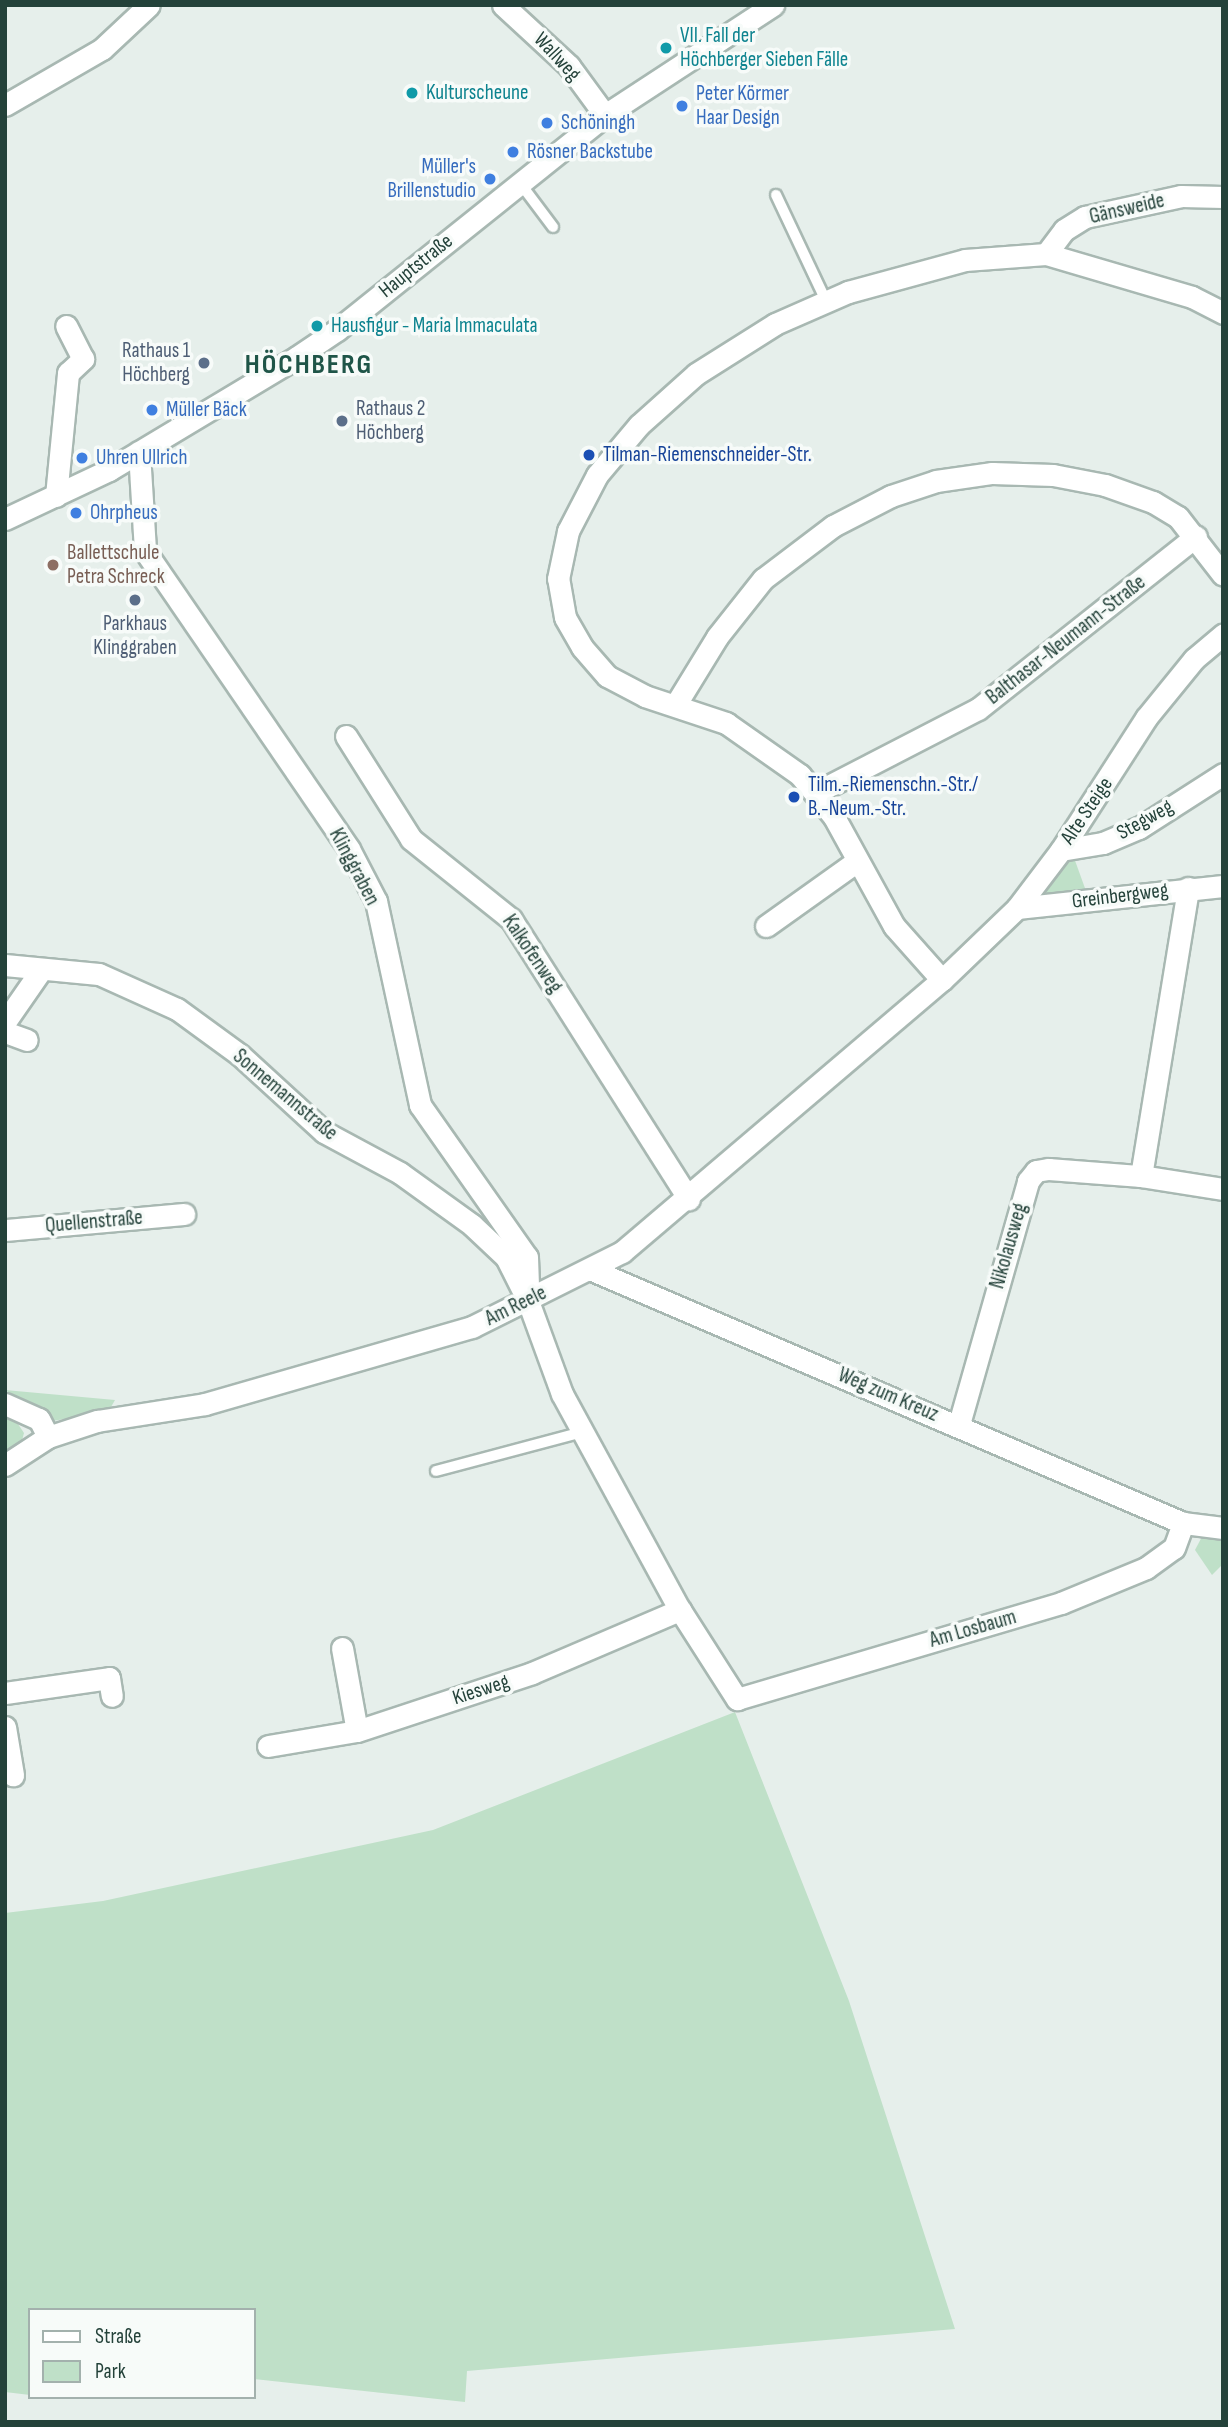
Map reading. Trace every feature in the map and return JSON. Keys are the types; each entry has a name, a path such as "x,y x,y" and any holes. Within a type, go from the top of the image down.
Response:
{"street":[{"path":"5,104 102,49 149,5"},
{"name":"Wallweg","path":"503,5 569,66 605,115"},
{"name":"Hauptstraße","path":"5,519 139,453 337,330 605,115 773,5"},
{"name":"Gänsweide","path":"1046,254 1064,230 1086,217 1181,196 1223,197"},
{"path":"942,980 894,926 817,792 726,723 676,704 645,696 607,676 582,647 565,617 558,579 568,531 597,475 639,425 687,383 775,324 826,301 953,263 1046,254 1192,297 1223,313"},
{"path":"56,496 68,373 83,359 66,326"},
{"name":"Klinggraben","path":"139,453 145,551 349,849 376,901 420,1105 527,1256 528,1301"},
{"path":"676,704 717,637 764,579 834,526 891,496 925,485 992,473 1052,475 1105,485 1153,502 1178,517 1196,536 1223,575"},
{"name":"Balthasar-Neumann-Straße","path":"817,792 978,709 1196,536"},
{"name":"Alte Steige","path":"942,980 1017,908 1061,850 1146,718 1194,659 1223,635"},
{"name":"Kalkofenweg","path":"346,736 411,839 511,919 689,1199"},
{"name":"Stegweg","path":"1061,850 1103,843 1139,828 1223,774"},
{"path":"766,926 857,861"},
{"name":"Greinbergweg","path":"1017,908 1223,886"},
{"path":"1141,1176 1188,888"},
{"name":"Sonnemannstraße","path":"5,965 41,971 99,974 177,1009 240,1055 324,1132 400,1173 472,1225 506,1256 528,1301"},
{"path":"5,1022 41,971"},
{"name":"Am Reele","path":"5,1465 48,1437 97,1421 205,1404 472,1327 592,1270 651,1232 942,980"},
{"path":"5,1032 27,1040"},
{"name":"Nikolausweg","path":"959,1424 1028,1181 1036,1171 1049,1169 1141,1176 1223,1189"},
{"name":"Quellenstraße","path":"5,1230 184,1214"},
{"name":"Weg zum Kreuz","path":"592,1270 959,1424 1183,1522 1223,1528"},
{"path":"528,1301 562,1394 680,1610"},
{"path":"5,1404 39,1419 48,1437"},
{"name":"Am Losbaum","path":"680,1610 737,1699 1061,1603 1146,1568 1174,1548 1183,1522"},
{"name":"Kiesweg","path":"268,1746 357,1731 532,1673 680,1610"},
{"path":"342,1648 357,1731"},
{"path":"5,1693 109,1678 112,1696"},
{"path":"5,1727 13,1775"}],"lane":[{"path":"520,183 552,226"},
{"path":"776,195 826,301"},
{"path":"436,1471 583,1432"}],"green space":[{"path":"1073,855 1086,891 1041,895 1058,860"},
{"path":"5,1390 115,1400 111,1407 90,1415 52,1421"},
{"path":"5,1416 14,1418 24,1433 21,1444 5,1453"},
{"path":"1205,1531 1223,1533 1223,1564 1212,1575 1195,1550"},
{"path":"735,1712 849,2001 955,2329 467,2371 465,2402 256,2379 256,2308 28,2308 28,2395 5,2392 5,1913 103,1901 433,1830"}],"place":[{"name":"VII. Fall der Höchberger Sieben Fälle","path":"666,48"},
{"name":"Kulturscheune","path":"412,93"},
{"name":"Peter Körmer Haar Design","path":"682,106"},
{"name":"Schöningh","path":"547,123"},
{"name":"Rösner Backstube","path":"513,152"},
{"name":"Müller's Brillenstudio","path":"490,179"},
{"name":"Hausfigur - Maria Immaculata","path":"317,326"},
{"name":"Rathaus 1 Höchberg","path":"204,363"},
{"name":"Müller Bäck","path":"152,410"},
{"name":"Rathaus 2 Höchberg","path":"342,421"},
{"name":"Tilman-Riemenschneider-Str.","path":"589,455"},
{"name":"Uhren Ullrich","path":"82,458"},
{"name":"Ohrpheus","path":"76,513"},
{"name":"Ballettschule Petra Schreck","path":"53,565"},
{"name":"Parkhaus Klinggraben","path":"135,600"},
{"name":"Tilm.-Riemenschn.-Str./ B.-Neum.-Str.","path":"794,797"}],"district":[{"name":"HÖCHBERG","path":"309,365"}]}
